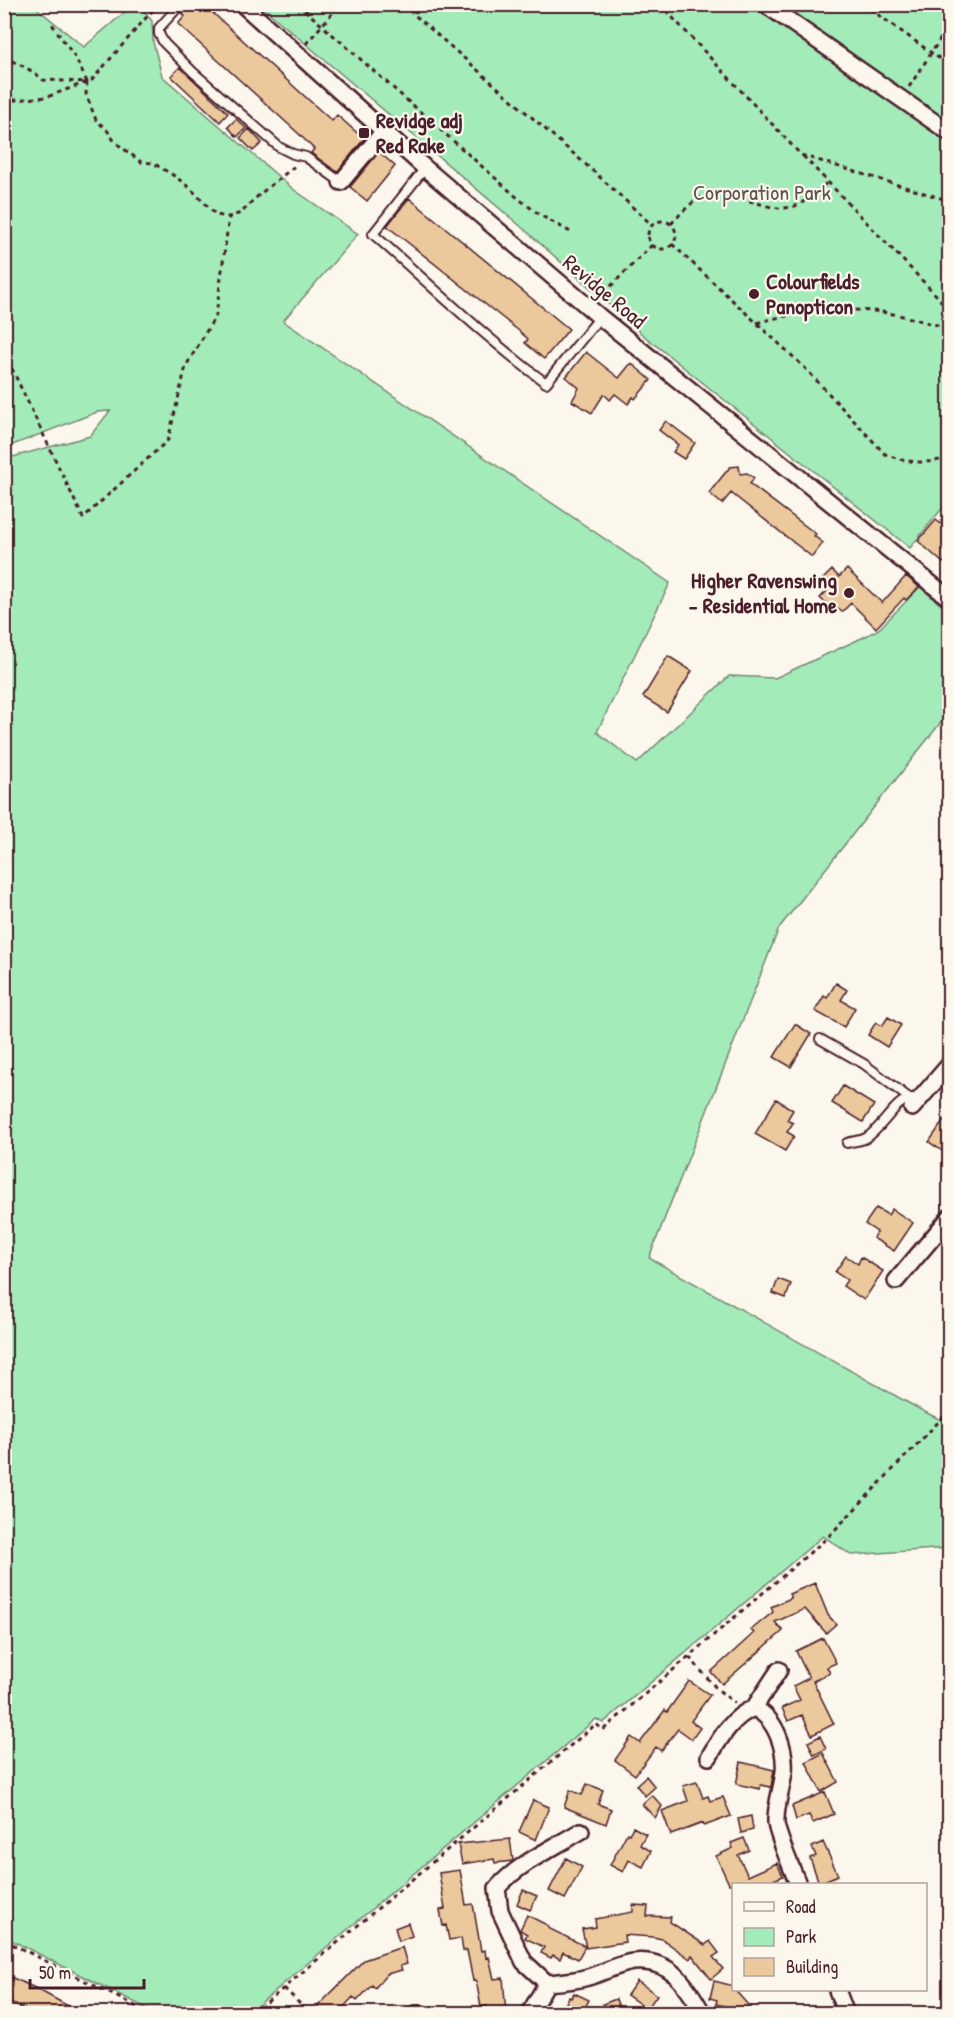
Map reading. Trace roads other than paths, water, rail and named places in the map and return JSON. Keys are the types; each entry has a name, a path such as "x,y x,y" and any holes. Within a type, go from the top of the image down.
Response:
{"street":[{"name":"Revidge Road","path":"242,4 425,168 595,313 950,599"},
{"path":"765,4 950,133"},
{"path":"342,182 384,131"},
{"path":"914,1102 950,1064"},
{"path":"896,1281 950,1217"},
{"path":"710,1757 722,1734 750,1710 779,1670"},
{"path":"750,1710 765,1713 774,1726 781,1748 784,1768 776,1823 798,1883"},
{"path":"581,1831 519,1868 497,1888 501,1911 524,1962 547,1983 588,1978 632,1962 658,1963 691,1992 703,2013"},
{"path":"530,2013 547,1983"},
{"path":"838,1991 846,2013"},
{"path":"415,2013 422,2013"}],"lane":[{"path":"182,4 159,28 159,34 164,43 192,72 279,147 306,157 342,182"},
{"path":"425,168 372,234 510,356 546,383 595,313"},
{"path":"820,1039 864,1064 914,1102"},
{"path":"847,1143 866,1138 880,1127 902,1101 914,1102"}],"place":[{"name":"Revidge adj Red Rake","path":"364,133"},
{"name":"Colourfields Panopticon","path":"754,294"},
{"name":"Higher Ravenswing - Residential Home","path":"849,593"}],"park label":[{"name":"Corporation Park","path":"762,192"}]}
